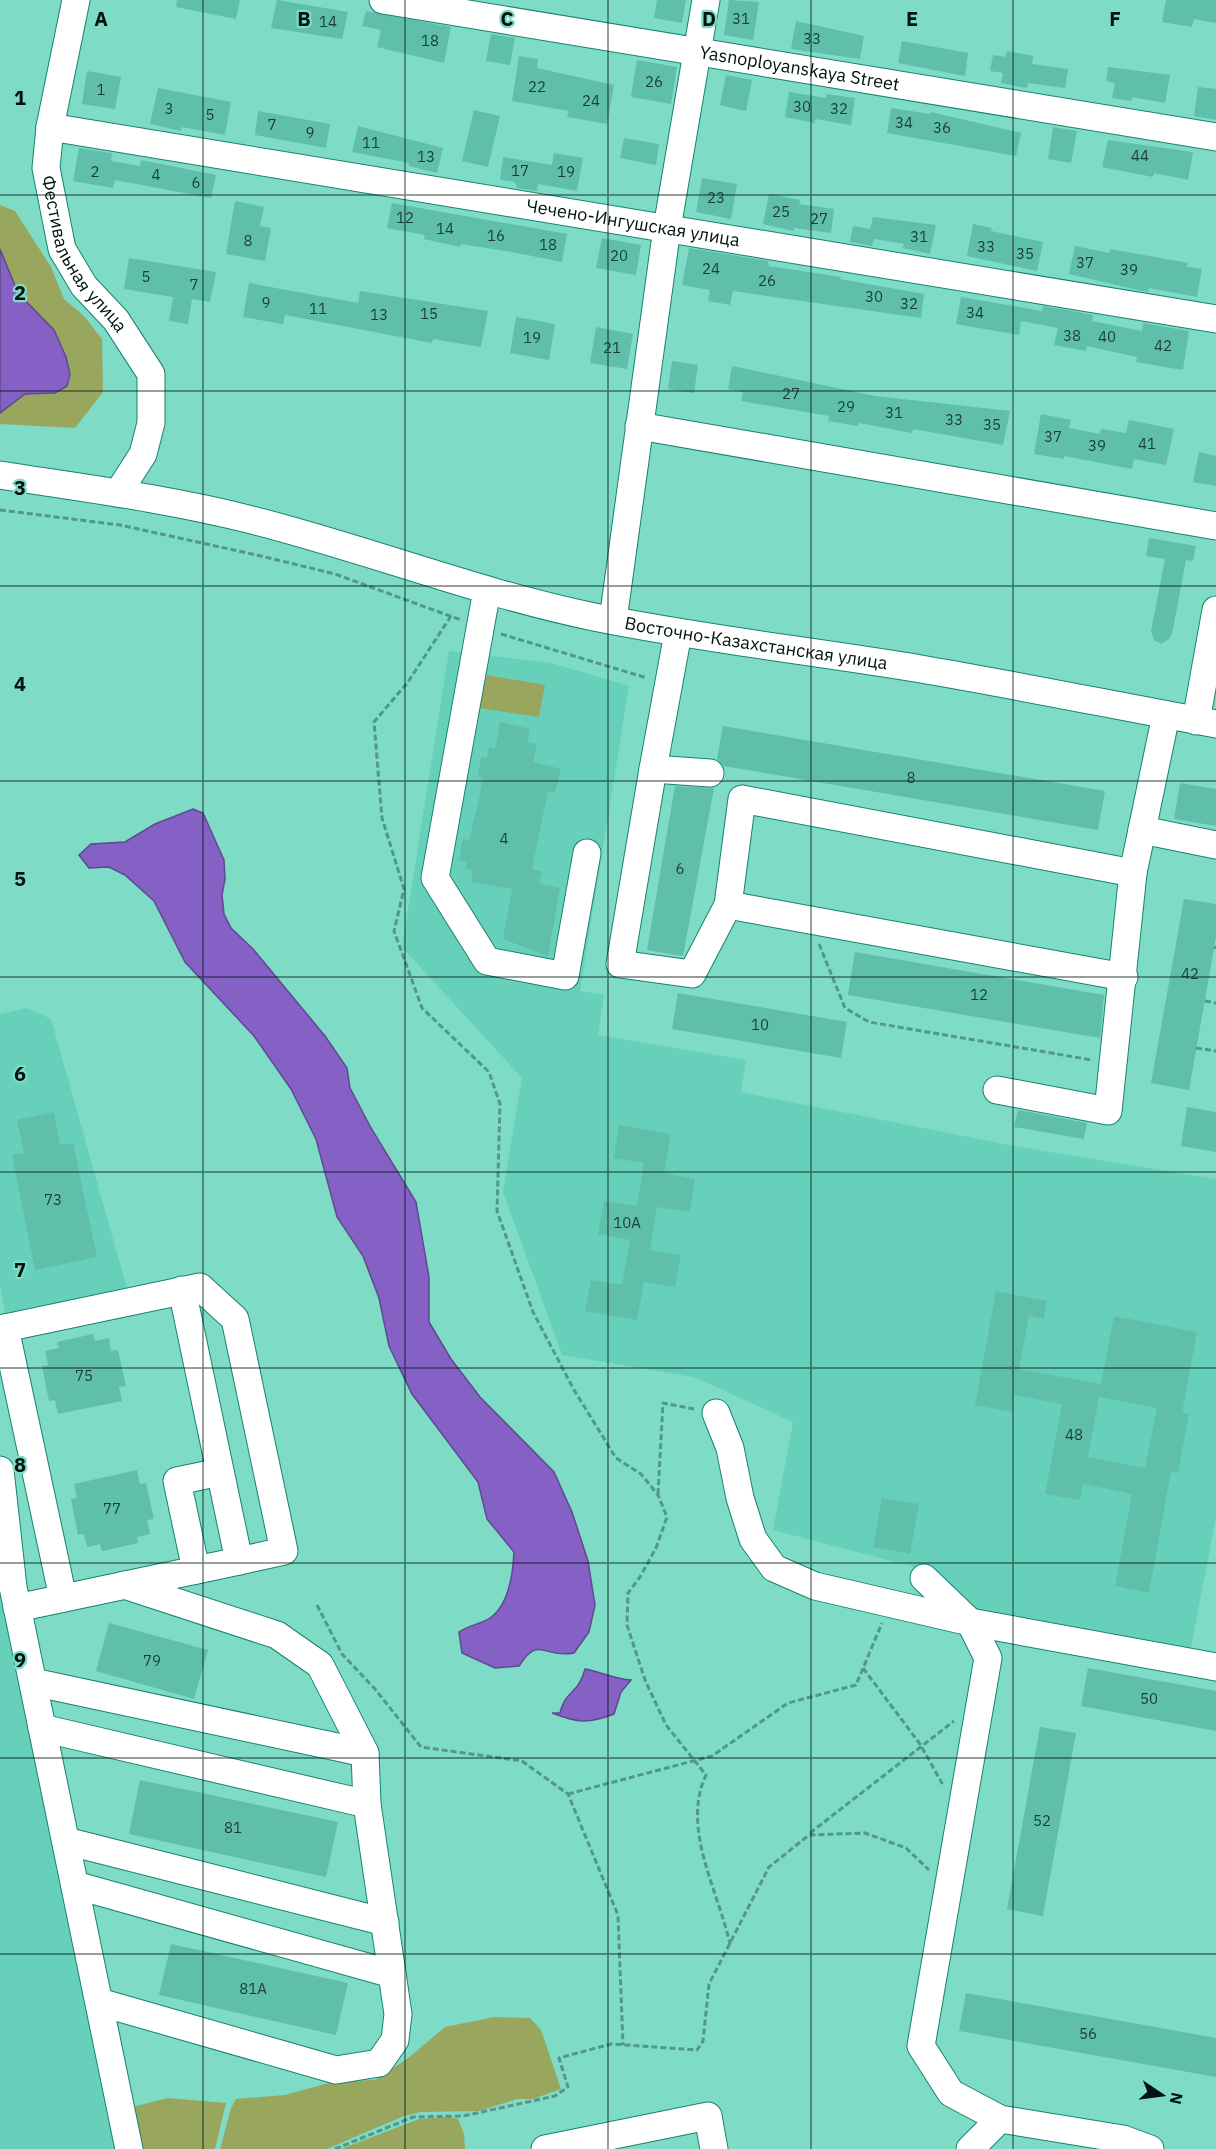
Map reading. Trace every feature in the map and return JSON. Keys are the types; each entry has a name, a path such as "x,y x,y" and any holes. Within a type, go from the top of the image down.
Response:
{"street":[{"name":"Фестивальная улица","path":"75,0 50,127 46,168 62,249 84,286 116,320 151,374 151,423 143,454 118,493"},
{"name":"Yasnoployanskaya Street","path":"383,0 1216,137"},
{"name":"Восточно-Казахстанская улица","path":"706,0 667,228 613,620 678,633 922,670 1206,722"},
{"name":"Чечено-Ингушская улица","path":"50,127 1216,319"},
{"path":"639,426 1216,526"},
{"path":"0,475 118,493 250,519 487,590 613,620"},
{"path":"487,590 435,878 487,961 565,976 587,853"},
{"path":"1206,722 1216,610"},
{"path":"678,633 620,964 692,974 728,905 742,799 1133,873"},
{"path":"998,1090 1108,1111 1124,977 1133,873 1166,715"},
{"path":"653,769 710,773"},
{"path":"1142,830 1216,845"},
{"path":"728,905 1124,977"},
{"path":"10,1595 63,1598 284,1551 235,1319 200,1287 3,1328 63,1598"},
{"path":"182,1290 239,1561"},
{"path":"716,1413 730,1448 740,1498 753,1539 774,1568 815,1586 970,1622 1216,1667"},
{"path":"0,1470 10,1595 33,1682 129,2149"},
{"path":"196,1570 177,1481 220,1472"},
{"path":"924,1578 970,1622 988,1658 921,2046 951,2093 999,2119 1123,2139 1150,2149"},
{"path":"99,2001 336,2070 379,2063 395,2040 398,2014 367,1804 365,1753 320,1665 277,1635 124,1585"},
{"path":"33,1682 365,1753"},
{"path":"42,1728 367,1804"},
{"path":"66,1841 385,1922"},
{"path":"75,1885 392,1974"},
{"path":"545,2149 708,2116 714,2149"},
{"path":"970,2149 999,2119"}],"path":[{"path":"0,510 120,525 335,574 480,627 668,683"},
{"path":"451,616 408,682 374,722 382,818 404,889 394,930 422,1008 489,1072 500,1104 497,1211 533,1312 574,1390 616,1458 641,1474 658,1495 667,1517 656,1548 628,1593 627,1625 645,1680 666,1725 697,1760 706,1775 700,1789 697,1822 708,1874 724,1916 730,1944"},
{"path":"809,920 845,1008 869,1022 1113,1064"},
{"path":"1204,1001 1216,1003"},
{"path":"1196,1048 1216,1051"},
{"path":"658,1495 663,1403 716,1413"},
{"path":"568,1794 712,1756 788,1703 856,1685 890,1604"},
{"path":"317,1605 342,1654 375,1689 421,1747 522,1761 568,1794 618,1916 623,2045"},
{"path":"863,1668 921,1744 943,1785"},
{"path":"335,2149 413,2117 463,2116 555,2096 568,2087 559,2058 611,2044 697,2050 703,2041 709,1984 769,1867 921,1744 980,1702"},
{"path":"809,1835 865,1833 906,1848 948,1888"}],"shaded area":[{"path":"0,205 15,211 51,267 64,299 84,316 102,339 103,392 75,428 0,424"},
{"path":"0,249 18,293 54,330 66,357 70,374 67,386 55,393 25,394 0,413"},
{"path":"449,651 551,663 629,686 580,991 604,995 598,1035 746,1060 741,1092 1019,1147 1216,1179 1216,1517 1190,1653 974,1611 934,1572 773,1530 793,1422 694,1377 562,1355 503,1192 522,1078 402,947"},
{"path":"487,675 545,685 539,717 478,708"},
{"path":"193,809 203,813 224,860 225,879 222,895 224,914 231,928 253,949 325,1036 347,1068 350,1088 371,1128 416,1202 429,1277 429,1322 451,1359 480,1397 554,1472 572,1512 588,1561 595,1605 589,1632 574,1653 563,1654 537,1649 532,1651 519,1666 495,1668 462,1653 459,1632 490,1618 502,1605 509,1588 514,1552 487,1519 478,1482 412,1394 389,1346 379,1298 363,1256 337,1217 316,1139 291,1089 254,1036 185,962 154,901 125,875 109,867 89,868 79,855 91,844 125,842 155,824"},
{"path":"27,1008 51,1019 128,1292 6,1319 0,1285 0,1014"},
{"path":"0,1591 127,2149 0,2149"},
{"path":"585,1669 631,1680 621,1692 614,1714 583,1721 552,1713 560,1713 565,1700 579,1683"},
{"path":"494,2017 530,2018 541,2030 561,2089 533,2099 517,2099 479,2111 421,2112 404,2116 327,2149 220,2149 231,2108 236,2099 285,2095 336,2081 375,2080 407,2059 445,2027"},
{"path":"168,2098 226,2103 215,2149 139,2149 133,2112 136,2106"},
{"path":"448,2117 458,2119 464,2134 465,2149 341,2149 419,2119"}],"building":[{"path":"177,0 240,0 236,19 176,7"},
{"path":"277,0 348,12 342,39 271,28"},
{"path":"657,0 686,0 682,23 654,18"},
{"path":"729,0 759,2 753,40 724,35"},
{"path":"1166,0 1216,0 1216,23 1194,19 1192,27 1162,22"},
{"path":"366,11 451,27 444,63 377,47 381,30 362,26"},
{"path":"796,21 864,36 860,59 791,49"},
{"path":"491,34 515,38 510,65 486,61"},
{"path":"902,41 968,53 965,76 898,63"},
{"path":"1007,51 1033,56 1032,64 1068,69 1065,88 1028,83 1027,88 1001,83 1003,73 990,71 993,55 1005,57"},
{"path":"519,56 538,59 537,68 614,85 607,124 567,117 569,111 512,101"},
{"path":"637,60 677,67 671,104 631,97"},
{"path":"1108,67 1170,75 1165,103 1132,97 1132,101 1112,98 1115,83 1106,81"},
{"path":"87,71 121,77 115,109 82,104"},
{"path":"726,75 752,80 746,111 720,105"},
{"path":"1198,87 1216,89 1216,120 1194,116"},
{"path":"158,88 231,102 225,135 182,127 181,131 150,124"},
{"path":"789,92 826,98 827,94 855,98 851,125 815,119 815,123 785,117"},
{"path":"891,108 930,114 931,112 1021,133 1016,156 887,133"},
{"path":"474,110 500,116 488,167 462,161"},
{"path":"258,111 330,124 326,148 255,135"},
{"path":"358,126 443,148 437,173 409,166 409,163 352,152"},
{"path":"1053,127 1077,131 1071,163 1048,159"},
{"path":"624,138 659,144 656,165 620,158"},
{"path":"1108,140 1193,152 1188,180 1154,173 1153,177 1102,167"},
{"path":"79,148 112,153 111,161 140,166 141,160 216,175 211,198 115,180 113,188 73,181"},
{"path":"554,153 583,158 577,191 538,184 537,191 517,188 515,182 500,180 503,157 552,165"},
{"path":"702,178 737,184 731,219 696,212"},
{"path":"769,194 800,200 799,204 834,209 831,233 794,228 794,231 763,224"},
{"path":"235,201 264,207 260,226 271,228 265,261 226,254"},
{"path":"392,203 567,234 562,262 461,244 460,247 424,239 425,235 387,228"},
{"path":"873,217 936,225 930,254 903,248 904,244 874,239 872,246 850,242 853,226 870,229"},
{"path":"973,224 992,228 991,231 1043,242 1037,271 967,256"},
{"path":"602,238 641,245 636,275 596,268"},
{"path":"1075,246 1109,253 1110,249 1188,263 1187,267 1202,269 1197,297 1149,288 1148,292 1142,291 1069,274"},
{"path":"689,248 768,261 769,266 841,277 840,279 924,294 921,318 733,291 730,305 708,301 710,290 682,285"},
{"path":"129,258 216,272 210,302 192,299 188,324 169,321 173,297 124,289"},
{"path":"249,283 358,303 360,291 488,311 481,347 433,339 432,343 285,315 283,324 243,317"},
{"path":"961,297 1042,311 1043,306 1067,310 1093,315 1092,321 1142,331 1143,323 1189,331 1183,370 1136,362 1137,357 1087,346 1086,351 1054,345 1058,328 1021,321 1019,335 956,324"},
{"path":"516,317 555,324 549,360 510,353"},
{"path":"596,327 633,334 627,369 590,363"},
{"path":"672,361 698,365 694,393 668,389"},
{"path":"732,366 875,396 1010,411 1003,445 913,429 912,433 859,423 858,426 828,421 829,416 741,401 743,392 728,389"},
{"path":"1041,414 1071,420 1069,428 1100,434 1101,429 1126,433 1129,420 1174,429 1166,465 1134,459 1132,469 1064,456 1064,459 1034,454"},
{"path":"1199,452 1216,456 1216,486 1193,482"},
{"path":"1149,538 1196,546 1193,561 1186,560 1172,634 1161,644 1154,640 1151,631 1165,559 1146,556"},
{"path":"500,722 530,729 527,742 537,744 533,762 561,769 555,793 548,791 532,869 542,872 539,884 560,888 548,956 503,939 512,889 471,882 473,871 465,869 467,862 459,860 463,839 469,840 479,798 483,778 478,777 481,757 487,758 489,747 495,749"},
{"path":"723,726 1105,791 1098,830 724,766 717,759"},
{"path":"1180,783 1216,789 1216,826 1174,819"},
{"path":"675,786 714,788 683,956 647,950"},
{"path":"1184,899 1216,904 1216,937 1189,1090 1151,1083"},
{"path":"855,952 1104,995 1100,1038 848,995"},
{"path":"678,993 847,1022 841,1058 672,1029"},
{"path":"1187,1107 1216,1112 1216,1152 1181,1146"},
{"path":"1018,1110 1087,1123 1084,1139 1014,1127"},
{"path":"54,1112 60,1145 73,1143 97,1257 35,1270 12,1155 24,1153 17,1120"},
{"path":"619,1125 671,1134 664,1173 695,1179 690,1212 657,1207 650,1250 681,1255 675,1287 644,1282 637,1320 585,1311 591,1280 622,1285 630,1240 598,1234 604,1201 637,1206 644,1163 614,1158"},
{"path":"996,1291 1047,1301 1044,1319 1029,1316 1019,1369 1101,1384 1114,1316 1197,1332 1182,1413 1189,1414 1178,1473 1171,1472 1149,1593 1115,1586 1132,1494 1083,1484 1080,1500 1045,1494 1062,1404 1014,1395 1012,1412 975,1405","holes":["1099,1397 1157,1408 1145,1468 1088,1457"]},
{"path":"93,1334 95,1341 109,1338 111,1351 118,1350 126,1386 119,1387 122,1401 58,1414 55,1400 49,1401 42,1366 48,1365 45,1351 59,1348 57,1342"},
{"path":"137,1470 140,1484 146,1483 154,1519 147,1520 150,1534 137,1537 138,1543 102,1551 100,1544 87,1547 84,1534 78,1535 71,1499 77,1498 74,1484"},
{"path":"882,1498 919,1504 910,1554 873,1547"},
{"path":"109,1623 208,1650 194,1699 96,1671"},
{"path":"1088,1668 1216,1691 1216,1731 1081,1706"},
{"path":"1040,1727 1076,1733 1043,1916 1007,1909"},
{"path":"140,1780 338,1822 326,1877 129,1834"},
{"path":"171,1944 348,1983 336,2035 159,1995"},
{"path":"966,1993 1216,2038 1216,2077 959,2031"}]}
